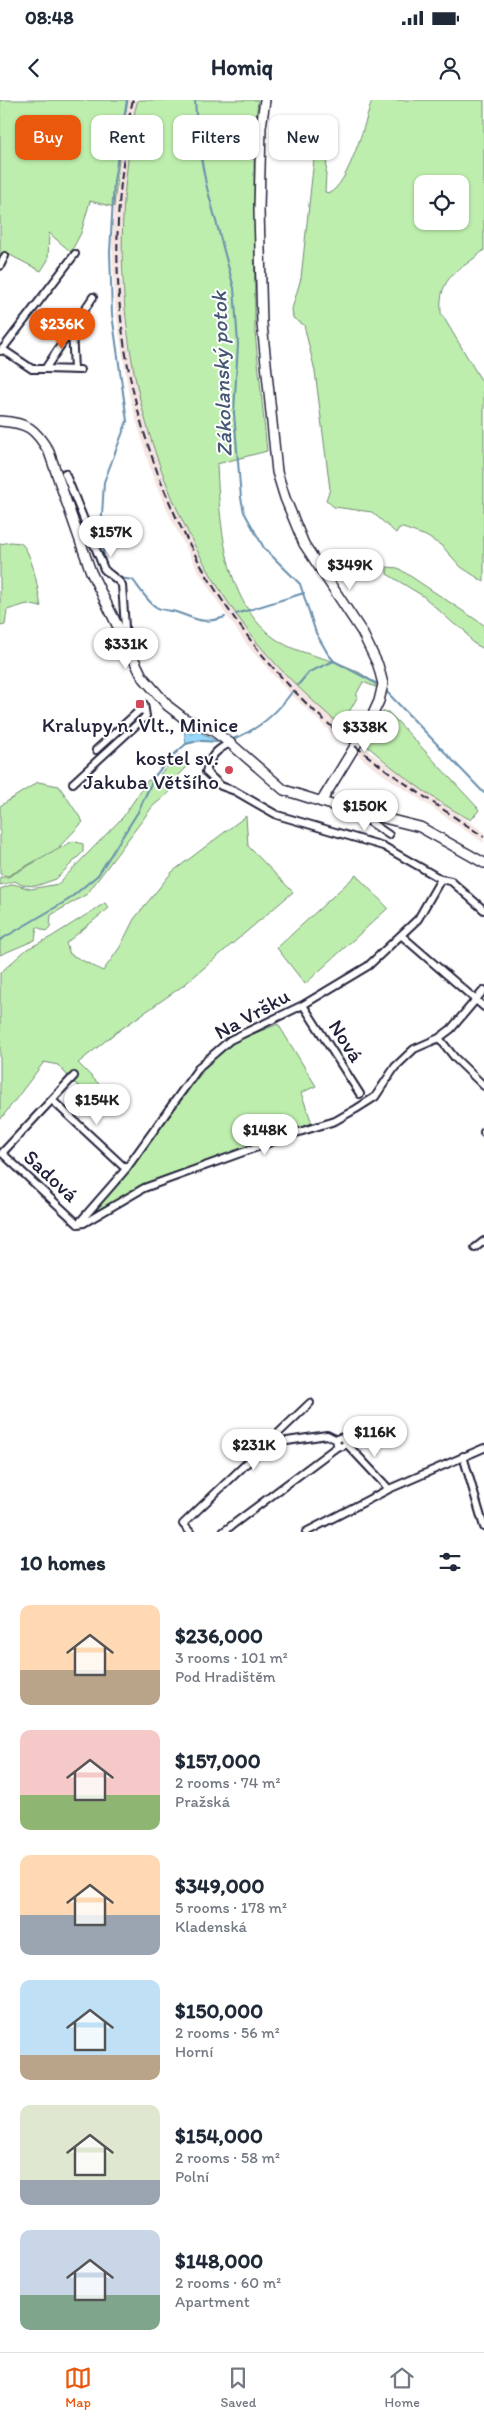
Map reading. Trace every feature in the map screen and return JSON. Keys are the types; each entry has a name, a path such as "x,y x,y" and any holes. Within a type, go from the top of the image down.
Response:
{"main road":[{"path":"265,100 261,127 259,210 262,324 278,472 292,517 304,544 362,632 382,677 382,694 368,725 321,802"},
{"path":"0,421 18,422 32,428 40,436 50,452 91,572 142,676 168,706 185,718 212,730 230,743 284,790 321,802 420,827 484,863"}],"street":[{"path":"72,329 77,370 32,369 1,351 76,254"},
{"path":"0,266 5,256"},
{"path":"45,369 93,297"},
{"path":"0,416 0,421"},
{"path":"66,473 104,569 109,576 117,578 122,584 126,645"},
{"path":"73,783 146,716 144,707 96,750"},
{"path":"230,743 216,749 212,754 206,772 221,786 235,791 277,815 383,846 441,879 451,881 484,910"},
{"path":"354,810 389,835"},
{"name":"Na Vršku","path":"78,1224 126,1169 200,1066 230,1040 303,1005 368,966 402,936 422,913 441,879"},
{"path":"402,936 484,1007"},
{"path":"78,1224 84,1223 132,1194 162,1181 335,1121 375,1097 395,1067 414,1049 439,1038 464,1016 484,990"},
{"name":"Nová","path":"303,1005 360,1094"},
{"path":"439,1038 455,1058 484,1086"},
{"path":"74,1076 52,1100 126,1169"},
{"name":"Sadová","path":"52,1100 2,1153 78,1224"},
{"path":"475,1248 484,1242"},
{"path":"190,1532 183,1524 310,1404"},
{"path":"267,1444 327,1436 338,1443"},
{"path":"223,1532 344,1439 389,1489"},
{"path":"306,1532 389,1489 484,1448"},
{"path":"463,1456 484,1527"}],"shaded area":[{"path":"128,100 138,100 135,115 125,115"},
{"path":"119,160 128,160 123,207 121,275 127,339 145,422 161,472 180,517 203,562 227,601 269,657 307,695 355,738 357,743 484,832 484,843 372,767 326,728 282,685 248,646 196,567 172,521 152,475 129,395 115,307 112,244"}],"green space":[{"path":"0,100 128,100 125,115 91,115 91,160 119,160 114,207 90,201 81,233 71,252 49,233 48,260 41,271 4,252 0,257"},
{"path":"138,100 258,100 256,115 173,115 173,160 254,160 255,332 267,451 217,464 218,490 225,546 232,573 242,598 256,621 275,638 300,651 352,669 362,674 378,688 363,682 356,695 358,696 349,712 365,720 355,738 290,679 255,640 220,589 190,536 165,480 146,422 132,362 124,301 122,240 128,160 163,160 163,115 134,115"},
{"path":"372,100 484,100 484,250 452,275 447,282 441,300 441,313 484,385 484,582 461,567 442,546 426,536 403,528 399,528 396,533 372,512 334,507 326,500 330,489 315,371 304,325 293,318 292,309 301,278 314,160 327,160 325,192 329,193 336,188 343,178 361,136"},
{"path":"10,542 21,543 29,555 41,607 27,604 7,610 5,625 0,626 0,544"},
{"path":"387,567 398,568 484,625 484,649 473,643 464,630 454,624 423,596 387,574"},
{"path":"383,712 388,712 399,723 477,807 479,810 471,820 416,786 366,745 370,733"},
{"path":"179,755 189,765 170,784 160,774"},
{"path":"148,780 160,783 170,792 153,806 87,894 51,915 50,927 46,931 37,927 35,940 0,955 0,889 13,884 31,889 58,884 123,817"},
{"path":"38,782 59,786 83,822 57,849 8,876 0,874 0,806"},
{"path":"246,816 248,846 293,892 184,985 114,1034 78,1063 111,1096 111,1103 108,1105 73,1082 58,1065 44,1062 0,1120 0,973 27,949 51,937 105,903 109,908 66,943 70,954 103,971 120,947 134,919 172,872"},
{"path":"73,841 83,844 83,852 56,879 36,886 22,885 15,881 0,885 0,877 8,877"},
{"path":"356,875 388,908 305,984 277,948"},
{"path":"278,1024 316,1086 301,1093 312,1123 140,1186 93,1214 89,1214 126,1175 206,1067 231,1043"}],"water":[{"path":"184,729 191,734 198,731 218,742 200,741 186,744"}],"waterway":[{"path":"105,563 101,532 104,482 127,421 112,314 110,252 114,181 127,100"},
{"name":"Zákolanský potok","path":"195,100 198,142 206,184 234,288 238,344 234,413 241,498 244,512 264,548 300,584 316,633 328,654 334,661 381,686"},
{"path":"119,578 133,580 150,602 161,609 204,621 225,617"},
{"path":"236,614 304,593"},
{"path":"298,685 309,672 334,661"},
{"name":"Zákolanský potok","path":"384,689 484,793"},
{"path":"233,739 259,726 280,707 292,692"},
{"path":"201,741 221,742"},
{"path":"0,940 68,900 98,875 138,812 154,777 170,758 186,744 194,742"}],"railway":[{"path":"133,100 127,131 121,183 117,255 122,326 134,395 154,463 181,528 216,590 257,648 305,702 369,757 484,837"}],"place":[{"name":"Kralupy n. Vlt., Minice","path":"140,704"},
{"name":"kostel sv. Jakuba Většího","path":"229,770"}]}
